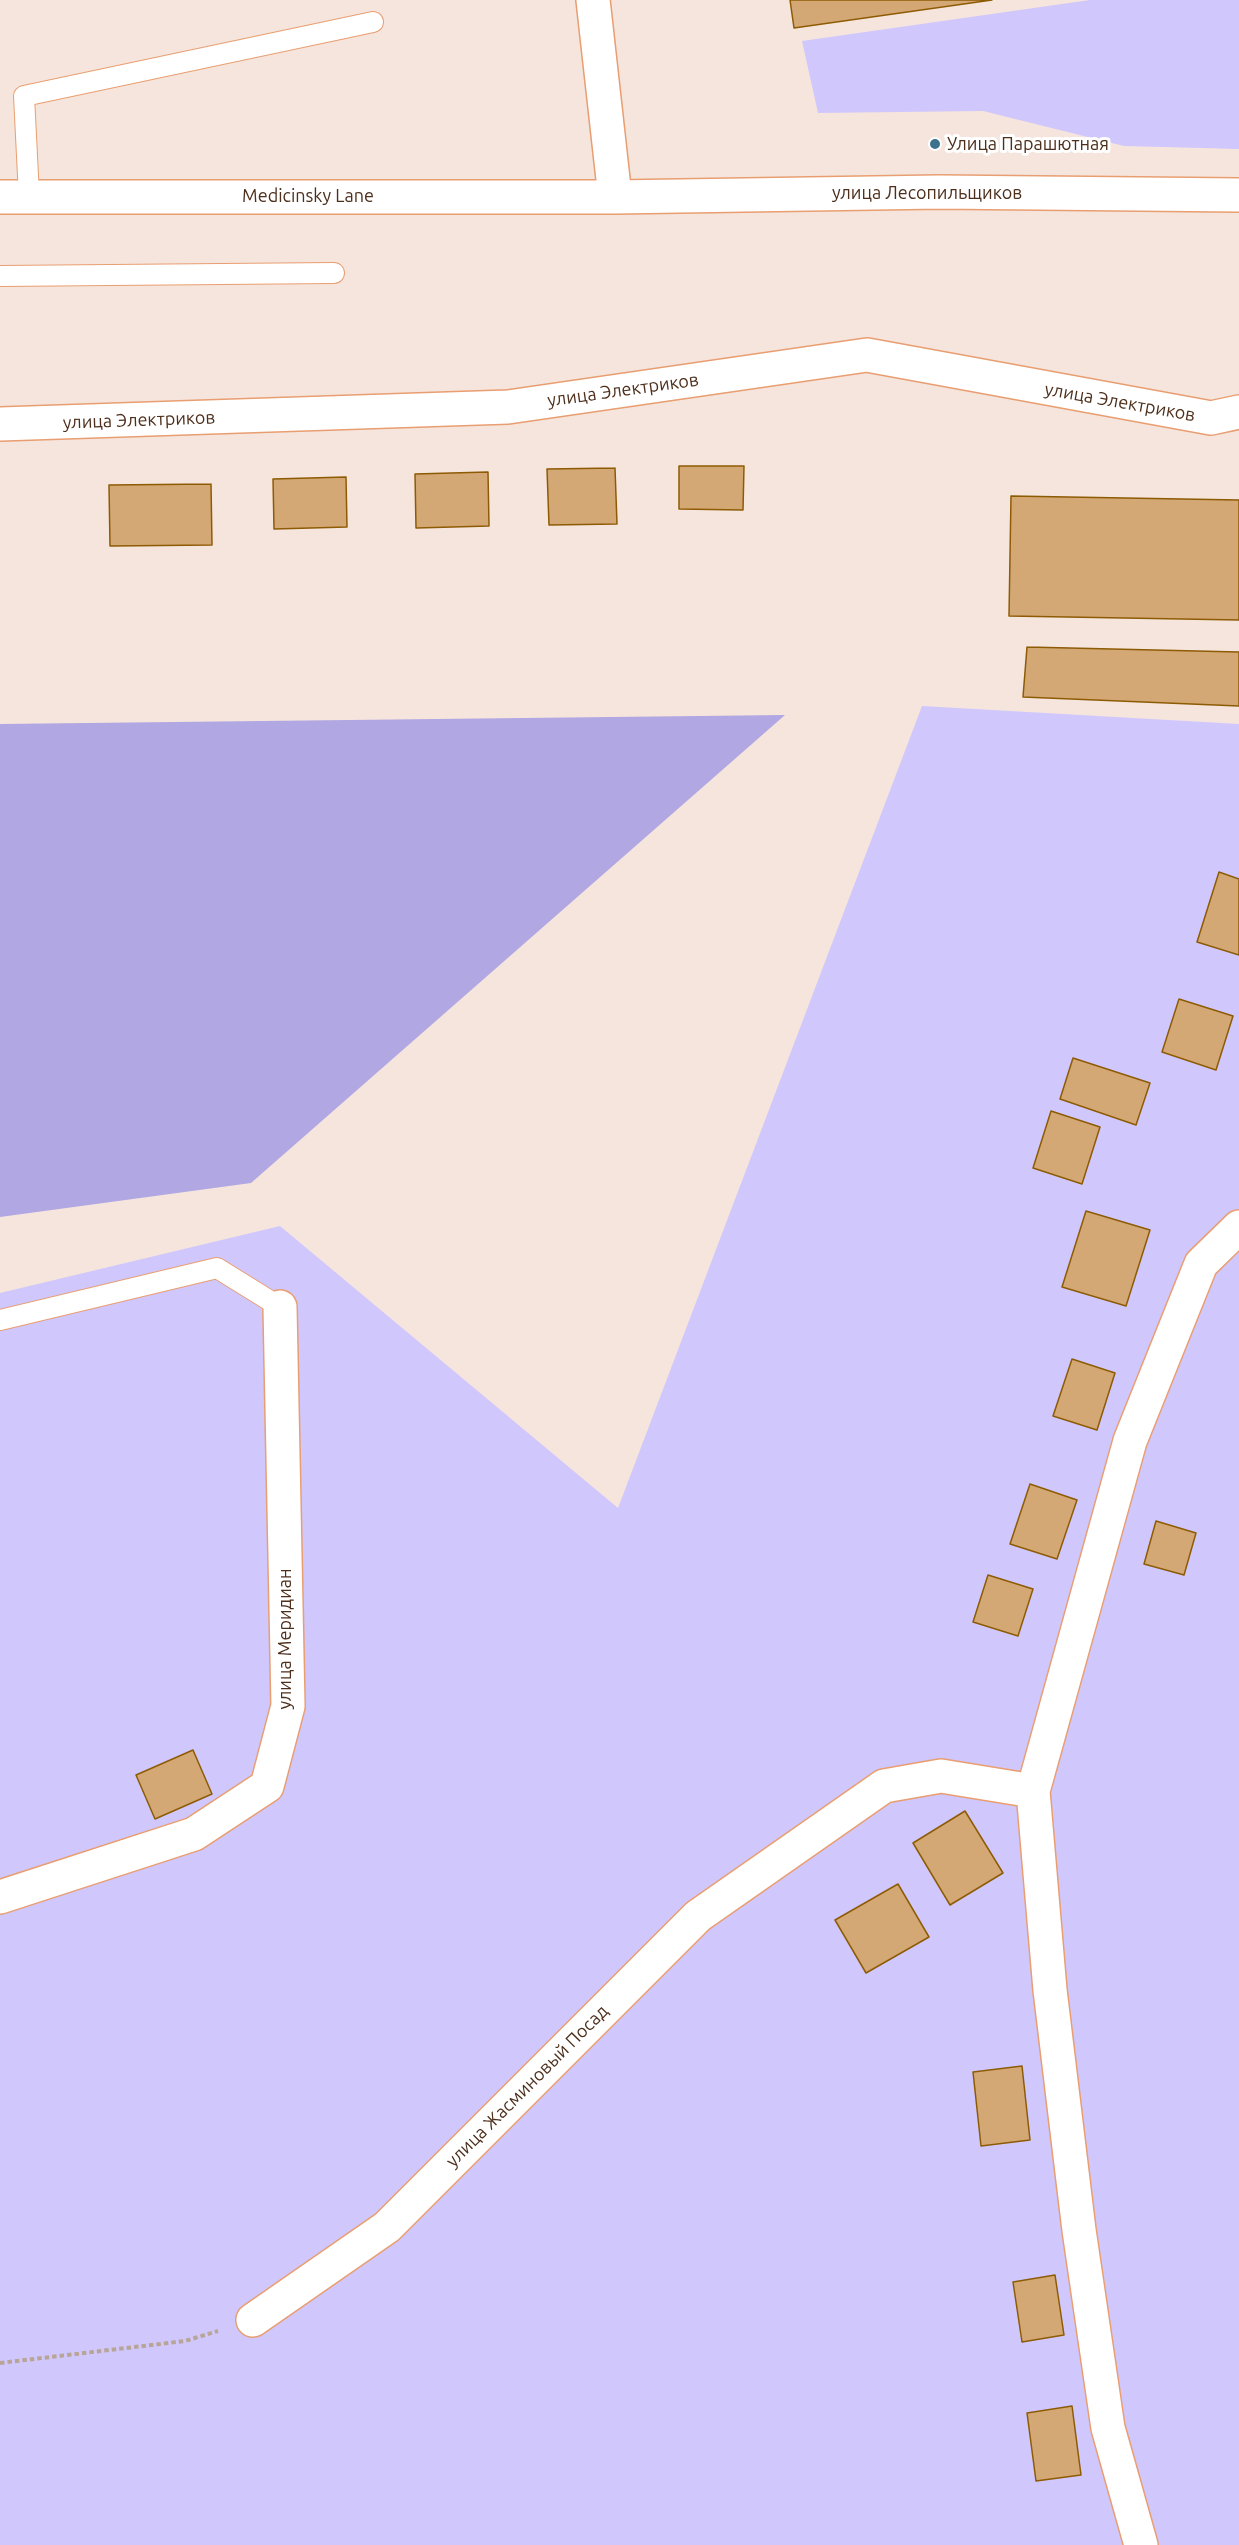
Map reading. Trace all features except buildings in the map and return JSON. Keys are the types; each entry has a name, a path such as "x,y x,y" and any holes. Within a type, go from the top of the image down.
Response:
{"street":[{"path":"593,0 615,197"},
{"name":"улица Лесопильщиков","path":"615,197 939,192 1239,195"},
{"name":"Medicinsky Lane","path":"15,196 615,197"},
{"name":"улица Электриков","path":"0,424 508,407 867,355 1211,418 1239,412"},
{"path":"1141,2545 1108,2427 1088,2288 1050,1990 1033,1791 1130,1441 1201,1264 1239,1227"},
{"name":"улица Меридиан","path":"0,1897 194,1834 267,1786 288,1706 280,1307"},
{"name":"улица Жасминовый Посад","path":"253,2320 387,2227 698,1916 884,1786 941,1776 1033,1791"}],"lane":[{"path":"15,196 24,96 373,22"},
{"path":"0,276 334,273"},
{"path":"0,1320 217,1268 280,1307"}],"path":[{"path":"0,2362 185,2341 253,2320"}],"shaded area":[{"path":"1090,0 1239,0 1239,149 1124,146 983,111 818,113 802,41"},
{"path":"922,706 1239,724 1239,2545 0,2545 0,1293 280,1226 618,1508"},
{"path":"785,715 251,1183 0,1217 0,724"}],"place":[{"name":"Улица Парашютная","path":"935,144"}]}
